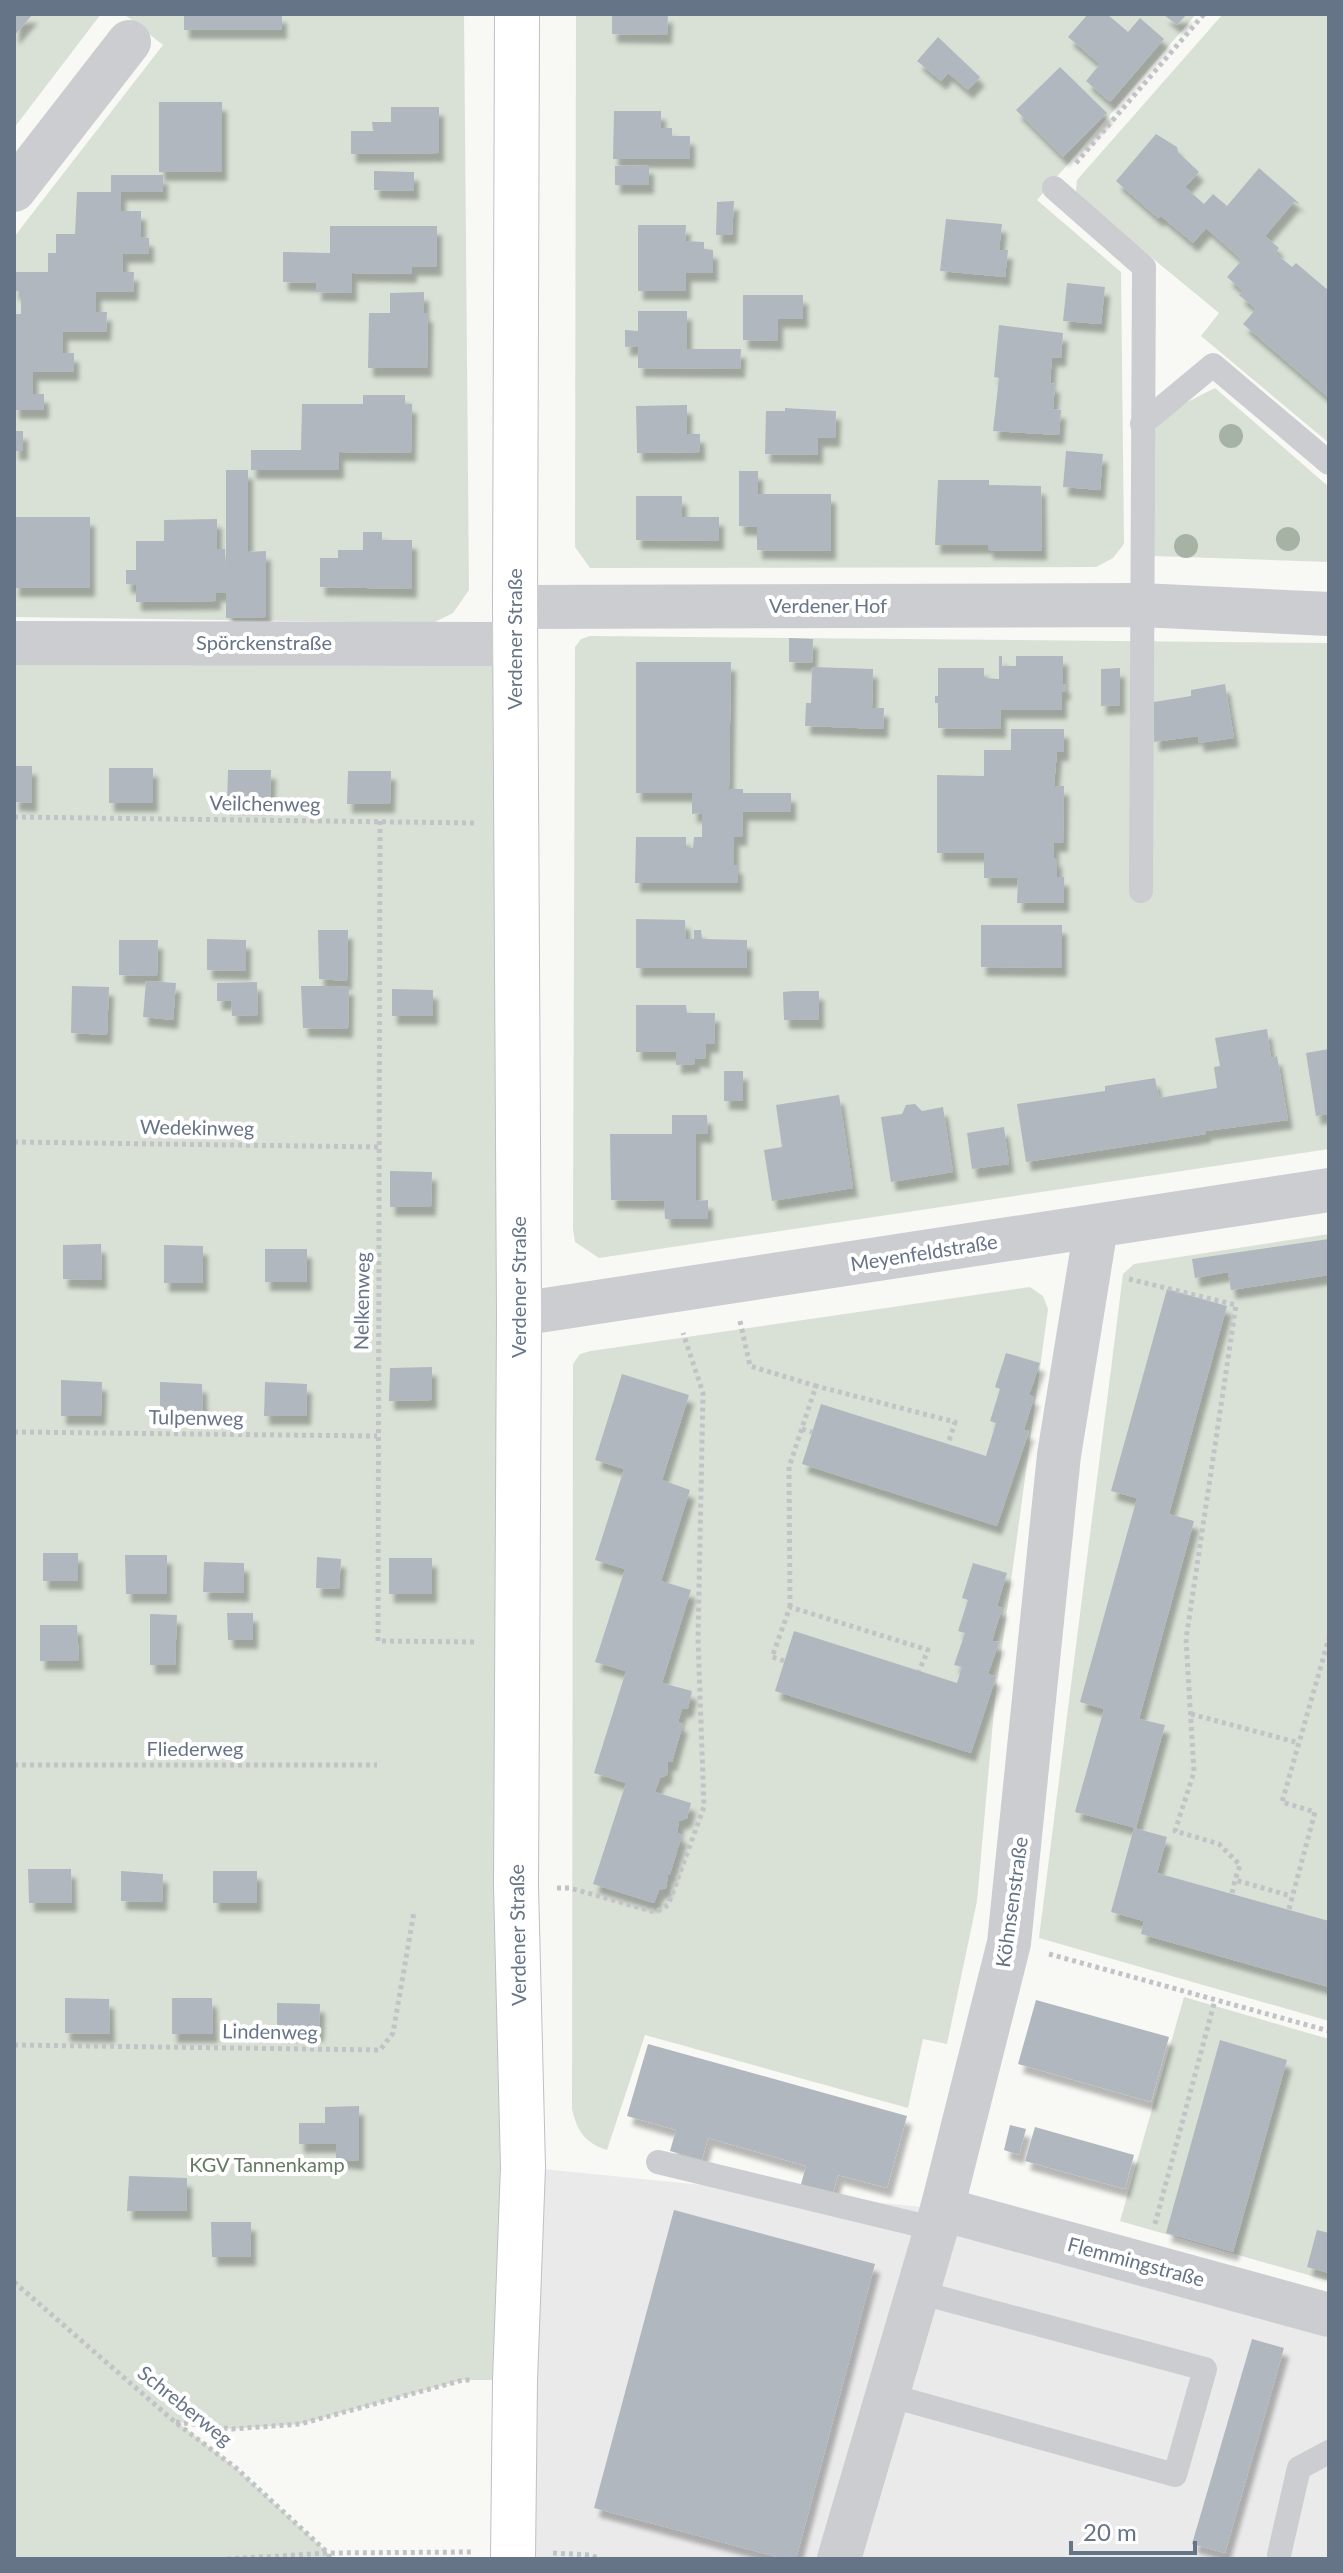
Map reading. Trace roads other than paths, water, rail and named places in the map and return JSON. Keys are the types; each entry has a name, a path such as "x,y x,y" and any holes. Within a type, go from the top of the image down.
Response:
{"street":[{"name":"Verdener Straße","path":"513,2555 515,2380 523,2167 516,1886 519,1314 515,626 517,14"},
{"path":"14,190 129,42"},
{"name":"Verdener Hof","path":"515,626 1141,605 1329,614"},
{"name":"Spörckenstraße","path":"14,643 515,626"},
{"name":"Meyenfeldstraße","path":"519,1314 731,1282 1092,1248 1329,1190"},
{"name":"Köhnsenstraße","path":"839,2559 939,2219 1009,1943 1059,1455 1092,1248"},
{"name":"Flemmingstraße","path":"939,2219 1144,2264 1329,2315"}],"lane":[{"path":"1054,188 1144,267 1141,891"},
{"path":"1142,424 1213,365 1329,463"},
{"path":"658,2162 939,2219"},
{"path":"888,2395 1175,2475 1180,2460 1205,2369 918,2292"},
{"path":"1279,2555 1299,2468 1329,2452"}],"park label":[{"name":"KGV Tannenkamp","path":"267,2165"}]}
